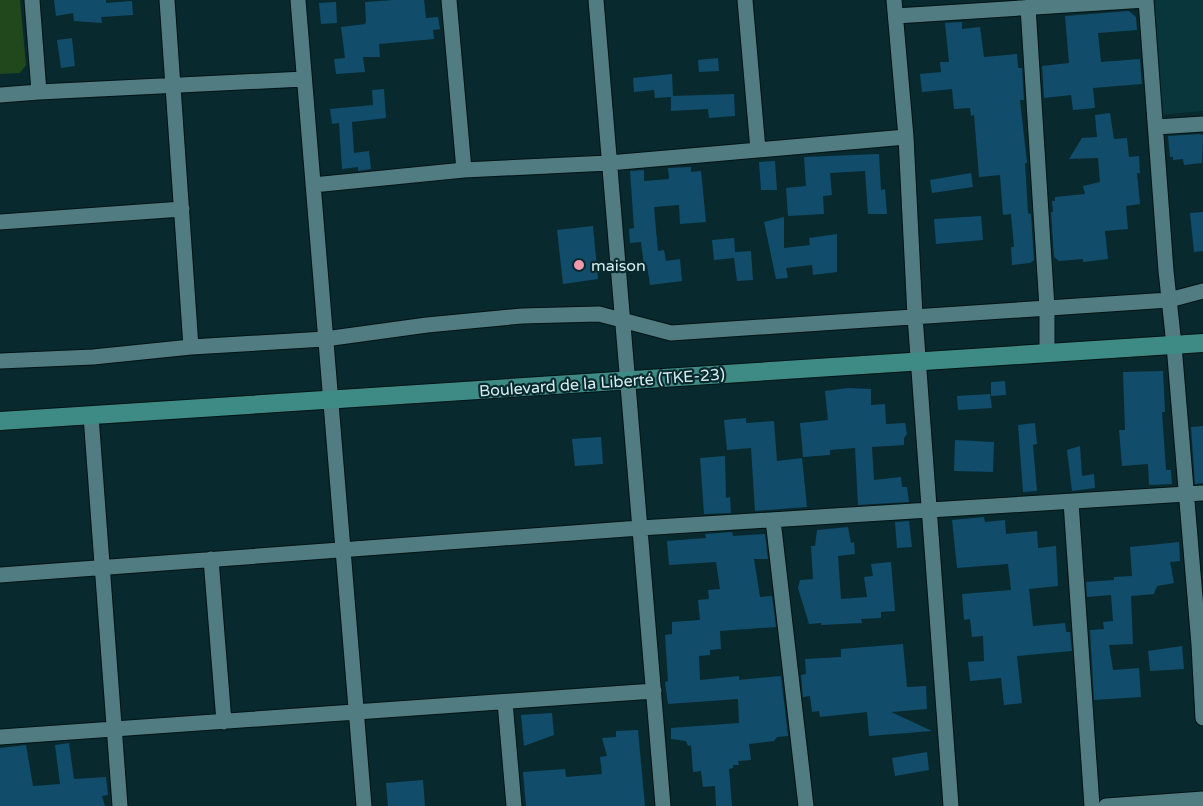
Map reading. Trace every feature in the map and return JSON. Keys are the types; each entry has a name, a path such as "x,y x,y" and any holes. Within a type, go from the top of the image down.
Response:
{"street":[{"path":"32,0 39,92"},
{"path":"167,0 191,347"},
{"path":"298,0 364,806"},
{"path":"449,0 464,170"},
{"path":"596,0 663,806"},
{"path":"745,0 758,150"},
{"path":"951,806 928,511 906,137 895,8 1028,7 1146,0 1185,494 1201,645 1203,718"},
{"path":"1028,7 1047,308 1047,353"},
{"path":"0,95 304,79"},
{"path":"1156,127 1203,124"},
{"path":"313,185 464,170 609,163 906,137"},
{"path":"0,222 182,209"},
{"path":"0,361 93,357 191,347 325,339 427,324 522,316 599,314 671,333 1169,300 1203,291"},
{"name":"Boulevard de la Liberté (TKE-23)","path":"0,421 1203,343"},
{"path":"91,416 120,806"},
{"path":"0,575 344,548 1203,493"},
{"path":"1071,502 1092,806"},
{"path":"773,520 806,806"},
{"path":"211,559 224,722"},
{"path":"0,738 654,691"},
{"path":"505,702 514,806"},
{"path":"1106,806 1203,799"}],"shaded area":[{"path":"1150,0 1203,0 1203,111 1158,115"}],"green space":[{"path":"0,0 20,0 26,65 20,73 0,74"}],"building":[{"path":"54,0 106,0 106,3 132,1 133,15 101,17 102,23 74,21 73,13 56,16"},
{"path":"424,0 426,18 438,17 440,29 433,30 434,39 379,44 380,57 363,57 365,72 336,74 334,59 345,58 341,27 365,24 365,2"},
{"path":"336,2 337,23 321,24 319,3"},
{"path":"1129,11 1136,17 1137,30 1098,33 1101,62 1140,59 1142,84 1093,88 1095,108 1073,110 1071,95 1044,98 1042,66 1069,63 1065,16"},
{"path":"962,22 962,29 980,27 984,57 1017,54 1018,68 1022,68 1024,100 1020,100 1027,163 1025,163 1028,213 1031,214 1034,260 1030,263 1012,265 1011,247 1014,247 1011,214 1003,215 1000,175 979,177 974,115 971,116 970,108 954,109 952,89 922,92 920,74 941,72 940,62 949,62 945,23"},
{"path":"72,38 75,66 61,68 57,40"},
{"path":"718,58 719,71 699,72 698,60"},
{"path":"672,74 673,96 734,94 735,116 709,118 708,109 671,111 671,97 655,98 654,90 634,92 633,78"},
{"path":"384,89 386,118 352,122 354,153 369,151 371,169 358,171 358,167 342,169 339,123 332,124 330,109 373,105 372,90"},
{"path":"1110,113 1114,139 1127,138 1129,157 1139,156 1140,173 1137,173 1140,204 1126,206 1128,229 1105,231 1108,259 1083,262 1083,259 1059,261 1054,257 1052,201 1055,201 1055,197 1085,194 1083,186 1100,182 1098,158 1069,159 1082,138 1097,137 1095,115"},
{"path":"1203,135 1202,163 1184,165 1183,159 1173,160 1173,157 1170,157 1168,136"},
{"path":"879,154 881,190 885,189 887,214 868,214 865,171 830,173 832,195 823,196 824,214 788,216 786,188 806,186 804,157"},
{"path":"775,161 777,190 761,190 759,162"},
{"path":"691,167 691,172 701,171 706,222 680,224 679,205 654,207 658,251 664,250 666,261 680,259 682,281 650,285 647,265 644,266 641,242 630,243 629,229 634,228 630,171 644,170 644,181 669,179 668,168"},
{"path":"971,173 973,187 932,193 930,180"},
{"path":"1203,212 1203,251 1194,252 1190,213"},
{"path":"981,216 983,240 936,244 934,219"},
{"path":"784,217 784,248 810,245 809,238 837,234 837,272 813,275 812,265 786,268 788,278 776,279 764,222"},
{"name":"maison","path":"593,226 598,279 563,284 557,230"},
{"path":"734,238 735,252 751,251 753,280 737,281 734,258 714,260 712,240"},
{"path":"1163,371 1165,412 1162,412 1166,470 1171,470 1172,484 1149,485 1148,464 1122,466 1119,430 1125,430 1123,372"},
{"path":"1005,381 1006,395 991,396 991,382"},
{"path":"848,388 871,389 871,405 885,404 886,424 905,423 907,434 904,438 904,445 872,447 874,480 901,477 902,487 907,487 909,502 858,505 855,448 830,450 830,455 803,457 800,423 828,420 825,391"},
{"path":"990,394 992,408 958,410 957,396"},
{"path":"746,418 746,423 774,421 777,461 802,458 807,507 755,511 751,448 727,450 724,420"},
{"path":"1035,423 1037,444 1033,445 1037,491 1023,492 1018,425"},
{"path":"1203,426 1203,483 1195,484 1191,427"},
{"path":"601,437 603,464 575,466 572,439"},
{"path":"955,440 994,442 993,472 954,471"},
{"path":"1080,446 1082,476 1094,474 1095,488 1072,491 1067,450"},
{"path":"725,456 726,498 730,497 731,513 704,514 700,458"},
{"path":"984,517 985,522 1005,520 1006,534 1037,531 1038,548 1056,546 1058,586 1029,589 1033,626 1065,623 1066,632 1070,632 1072,651 1017,656 1022,703 1004,705 1001,678 970,681 968,662 984,661 983,636 972,637 970,619 964,620 962,594 1011,590 1008,564 957,568 952,520"},
{"path":"909,521 912,547 897,548 895,522"},
{"path":"848,527 851,543 854,542 855,554 838,556 841,599 867,597 864,577 873,576 871,564 891,562 895,611 881,612 881,618 861,619 862,623 809,624 798,588 800,580 813,579 811,546 815,546 817,530"},
{"path":"732,532 733,536 765,534 768,559 754,559 760,597 772,596 776,627 720,631 721,649 710,650 710,655 699,656 700,680 739,676 739,680 781,676 788,736 777,737 774,741 749,744 751,760 738,761 739,765 733,765 733,768 729,769 732,806 716,806 715,786 703,787 701,771 693,772 691,745 688,746 686,741 671,739 671,728 739,723 738,699 668,704 665,682 668,681 665,635 672,634 672,622 700,620 698,600 709,599 708,590 720,589 716,562 669,565 667,541 706,538 705,534"},
{"path":"1179,542 1180,561 1170,562 1174,583 1157,586 1154,594 1131,596 1133,644 1109,645 1113,670 1139,668 1141,697 1094,700 1090,630 1104,629 1103,622 1113,621 1111,595 1087,597 1086,582 1132,576 1130,547"},
{"path":"903,644 907,687 926,686 927,709 891,712 932,731 869,736 867,712 820,717 819,711 812,712 810,696 803,697 801,675 806,674 805,659 841,657 841,649"},
{"path":"1182,646 1184,669 1150,671 1148,651"},
{"path":"552,713 554,735 524,746 521,715"},
{"path":"638,730 645,806 526,806 523,772 565,769 566,777 602,774 600,757 607,756 602,738 616,737 616,731"},
{"path":"69,743 74,779 106,777 108,795 102,796 105,806 0,806 0,748 26,745 33,786 60,784 55,745"},
{"path":"927,752 929,770 895,776 892,758"},
{"path":"423,780 425,806 388,806 386,783"}],"place":[{"name":"maison","path":"579,265"}]}
